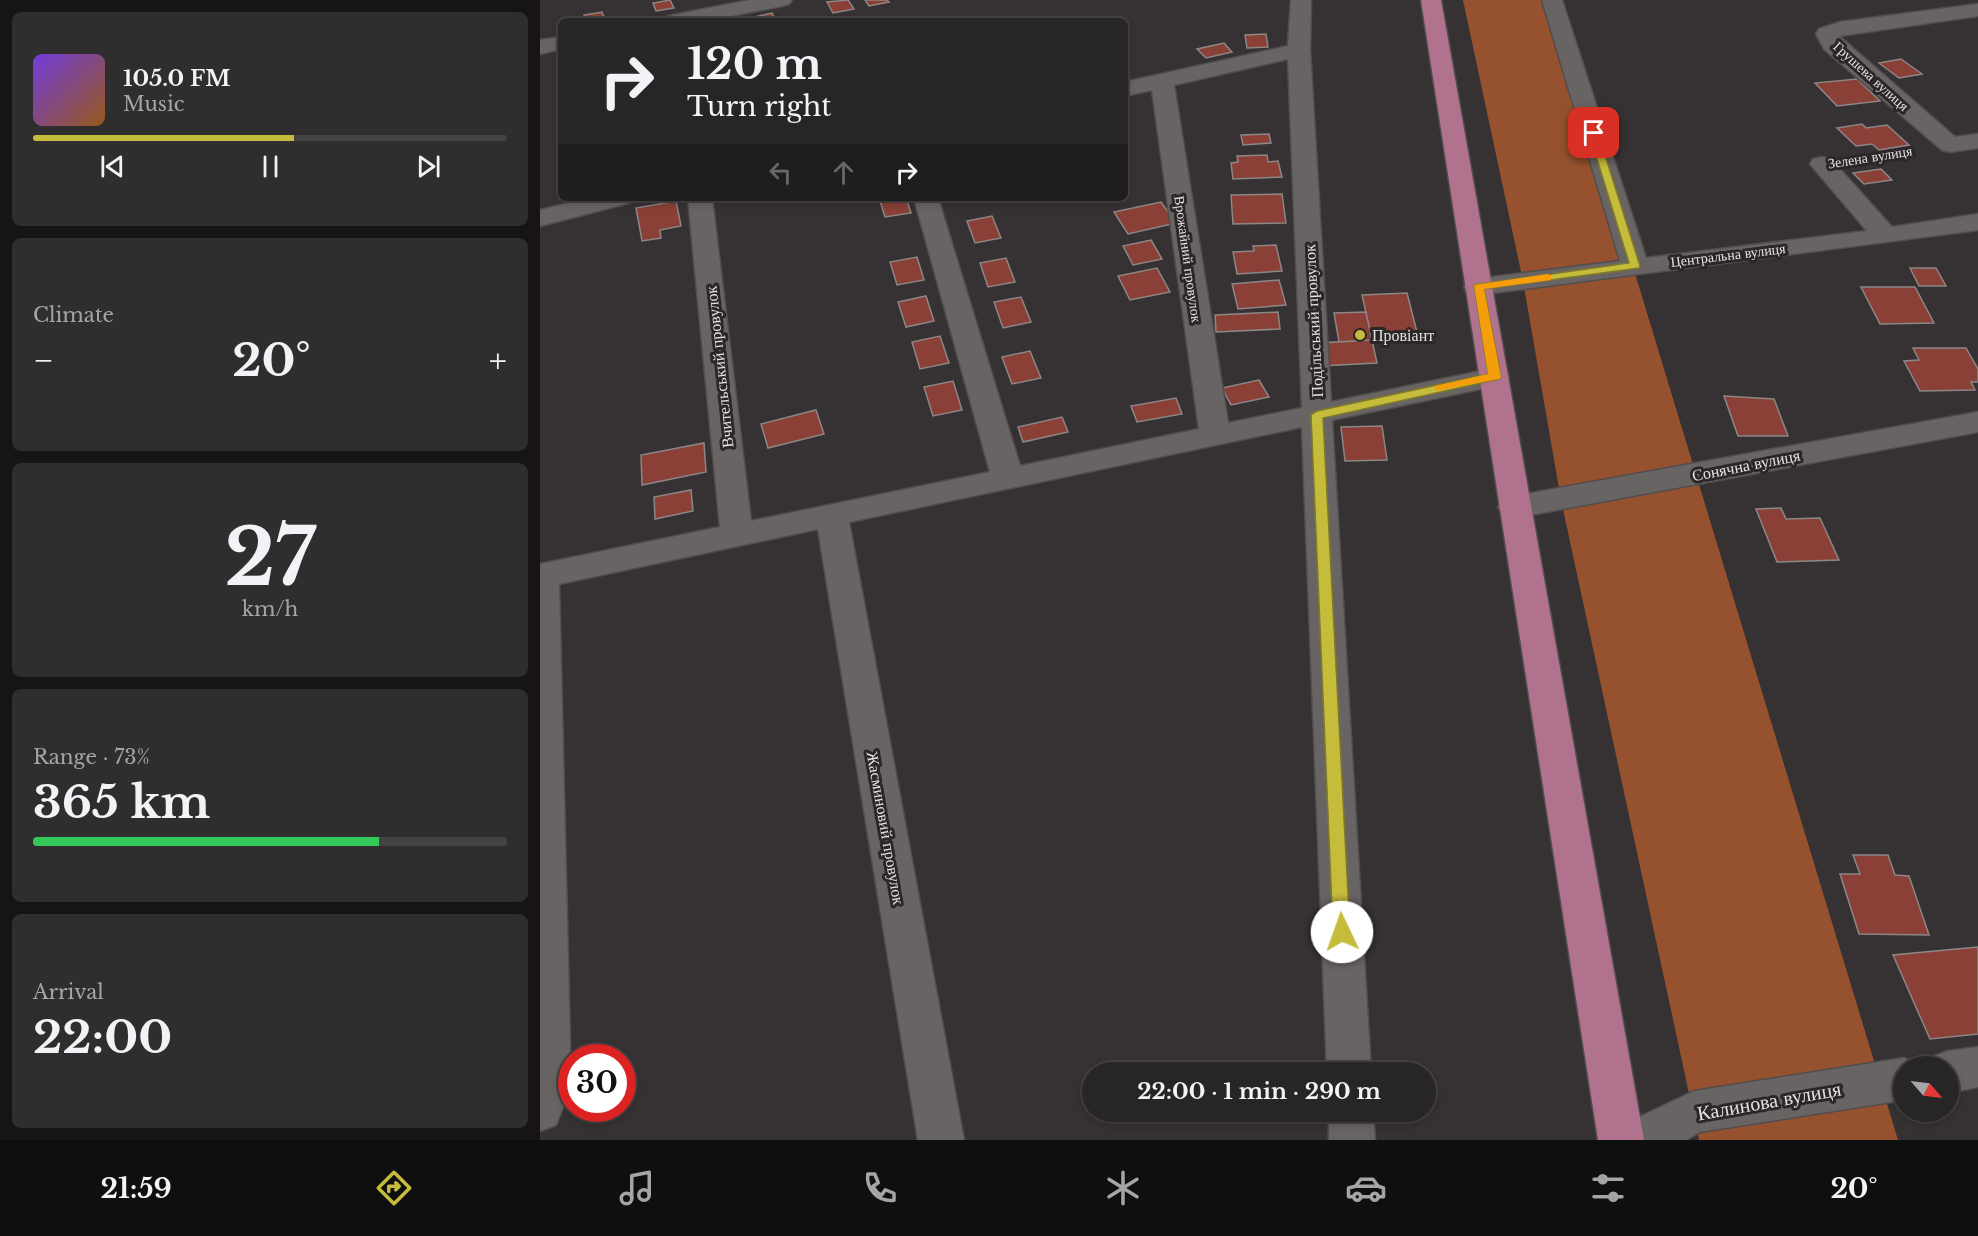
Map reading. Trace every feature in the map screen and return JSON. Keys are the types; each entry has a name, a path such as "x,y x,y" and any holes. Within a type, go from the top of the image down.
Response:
{"highway":[{"path":"1431,0 1621,1140"}],"street":[{"path":"689,18 782,0"},
{"name":"Подільський провулок","path":"1301,0 1299,50 1349,1062"},
{"path":"1552,0 1635,266"},
{"name":"Грушева вулиця","path":"1950,145 1832,44 1827,34 1840,28 1978,10"},
{"path":"540,47 558,44"},
{"path":"1128,88 1299,50"},
{"name":"Врожайний провулок","path":"1162,81 1215,436"},
{"path":"1950,145 1978,141"},
{"name":"Зелена вулиця","path":"1821,164 1886,236"},
{"path":"540,218 608,201"},
{"name":"Вчительський провулок","path":"700,201 738,536"},
{"path":"927,201 1008,479"},
{"name":"Центральна вулиця","path":"1478,287 1886,236 1978,222"},
{"path":"540,1110 549,1087 541,576 1495,377"},
{"name":"Сонячна вулиця","path":"1514,507 1978,422"},
{"name":"Жасминовий провулок","path":"832,516 941,1140"},
{"path":"1959,1070 1978,1067"},
{"name":"Калинова вулиця","path":"1641,1140 1694,1112 1893,1081"},
{"path":"1351,1122 1352,1140"}],"path":[{"name":"Зелена вулиця","path":"1821,164 1950,145"}],"shaded area":[{"path":"1463,0 1552,0 1898,1140 1699,1140 1561,500 1523,281"}],"building":[{"path":"670,0 674,8 656,11 653,3"},
{"path":"848,0 854,9 833,13 827,2"},
{"path":"865,0 887,0 889,2 869,6"},
{"path":"602,12 604,18 585,18 584,15"},
{"path":"772,13 774,18 756,18"},
{"path":"1266,34 1268,47 1247,48 1245,35"},
{"path":"1224,43 1232,52 1206,58 1197,49"},
{"path":"1901,59 1922,74 1899,78 1879,63"},
{"path":"1857,79 1880,101 1837,106 1815,83"},
{"path":"1862,124 1866,128 1887,125 1909,145 1879,150 1872,144 1856,146 1837,128"},
{"path":"1269,134 1271,143 1243,145 1241,135"},
{"path":"1267,155 1268,162 1278,161 1282,177 1233,179 1231,163 1238,162 1237,156"},
{"path":"1881,169 1892,180 1864,184 1853,173"},
{"path":"1282,194 1286,223 1233,224 1231,195"},
{"path":"676,201 681,226 660,230 661,238 642,241 636,208"},
{"path":"880,201 907,201 911,213 885,217"},
{"path":"1161,202 1176,223 1128,234 1114,212"},
{"path":"992,216 1001,238 975,243 967,221"},
{"path":"1151,240 1162,259 1133,265 1123,246"},
{"path":"1276,245 1282,271 1237,274 1233,252 1254,251 1253,246"},
{"path":"917,257 924,280 897,285 890,262"},
{"path":"1006,258 1015,282 988,287 980,263"},
{"path":"1157,268 1170,292 1130,300 1118,276"},
{"path":"1910,268 1936,268 1946,286 1919,286"},
{"path":"1279,280 1286,305 1238,309 1232,284"},
{"path":"1861,287 1915,287 1934,323 1880,324"},
{"path":"1407,293 1417,332 1371,335 1362,295"},
{"path":"926,296 934,321 906,327 898,302"},
{"path":"1021,297 1031,322 1003,328 994,302"},
{"path":"1278,312 1280,329 1216,332 1215,315"},
{"path":"1366,312 1372,340 1339,342 1334,313"},
{"path":"940,336 949,363 920,369 912,342"},
{"path":"1372,340 1377,363 1321,366 1317,343"},
{"path":"1913,348 1966,348 1978,369 1978,382 1971,382 1975,390 1920,391 1904,361 1919,360"},
{"path":"1030,351 1041,378 1012,384 1002,357"},
{"path":"1259,380 1269,397 1231,405 1222,388"},
{"path":"953,381 962,410 933,416 924,387"},
{"path":"1724,396 1774,399 1788,436 1738,436"},
{"path":"1176,398 1182,414 1137,422 1131,406"},
{"path":"816,410 824,434 768,448 761,424"},
{"path":"1062,417 1068,432 1023,442 1018,427"},
{"path":"1382,426 1387,460 1345,461 1341,427"},
{"path":"704,443 706,472 642,485 641,455"},
{"path":"691,490 693,511 655,519 654,497"},
{"path":"1781,508 1786,519 1820,518 1839,560 1777,562 1756,509"},
{"path":"1853,855 1888,855 1895,875 1909,876 1929,935 1859,934 1840,874 1860,874"},
{"path":"1978,947 1978,1034 1930,1039 1893,955"}],"slow traffic":[{"path":"1440,389 1495,377 1478,287 1547,278"}],"place":[{"name":"Провіант","path":"1360,335"}],"route":[{"path":"1342,932 1317,415 1495,377 1478,287 1635,266 1594,133"}]}
